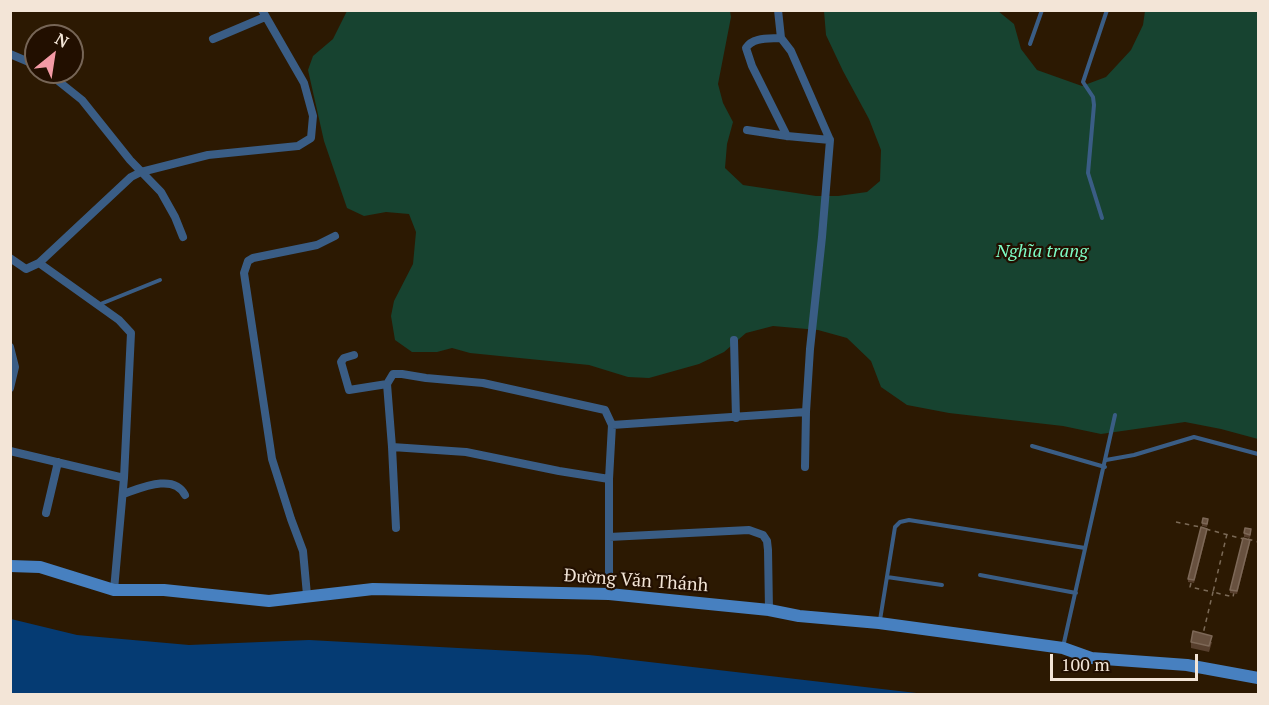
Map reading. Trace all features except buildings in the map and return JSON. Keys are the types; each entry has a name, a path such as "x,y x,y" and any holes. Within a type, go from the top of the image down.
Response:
{"main road":[{"name":"Đường Văn Thánh","path":"10,566 39,567 114,590 164,590 269,601 372,589 609,594 879,623 1063,648 1090,658 1187,665 1258,678"}],"street":[{"path":"778,10 781,38 791,51 830,140 810,349 806,412 806,467"},
{"path":"10,258 26,269 39,263 131,177 141,172 208,155 298,147 311,138 313,116 304,83 264,14 213,39"},
{"path":"781,38 758,40 751,42 746,48 752,66 787,136"},
{"path":"10,54 24,60"},
{"path":"62,84 82,100 160,192 172,211 183,237"},
{"path":"747,130 830,140"},
{"path":"307,595 303,551 273,459 244,273 248,261 253,258 317,245 335,236"},
{"path":"39,263 119,320 131,333 123,494 114,590"},
{"path":"734,340 736,418"},
{"path":"10,347 15,367 10,388"},
{"path":"354,355 344,358 341,362 349,390 387,384"},
{"path":"396,528 387,384 393,375 468,381 520,390 605,410 612,425 609,479 609,594"},
{"path":"612,425 806,412"},
{"path":"392,447 466,452 609,479"},
{"path":"10,451 124,478"},
{"path":"46,513 58,462"},
{"path":"123,494 148,486 172,484 181,488 185,495"},
{"path":"609,537 726,531 756,532 763,535 767,541 768,550 769,610"}],"lane":[{"path":"1030,44 1042,10"},
{"path":"1102,218 1088,173 1093,97 1083,82 1107,10"},
{"path":"98,305 160,280"},
{"path":"1063,648 1115,415"},
{"path":"1106,460 1146,452 1194,437 1258,454"},
{"path":"1032,446 1105,467"},
{"path":"879,623 895,527 900,522 909,520 1085,548"},
{"path":"980,575 1076,593"},
{"path":"887,577 942,585"}],"path":[{"path":"1176,522 1258,542"},
{"path":"1201,640 1227,534"},
{"path":"1193,575 1190,586 1233,597 1236,585"}],"green space":[{"name":"Nghĩa trang","path":"347,11 730,11 731,17 718,84 723,103 733,122 727,144 725,168 743,185 816,196 838,196 867,192 880,181 881,150 869,119 826,35 824,11 998,11 1014,24 1021,49 1037,70 1082,86 1106,77 1131,50 1143,25 1145,11 1258,11 1258,439 1185,422 1101,434 1063,426 949,413 907,405 881,387 871,361 847,338 818,330 773,326 746,333 724,352 699,364 649,378 628,377 589,365 470,353 452,348 437,352 412,352 395,340 391,316 394,301 413,264 416,232 409,214 386,212 364,216 347,208 324,141 308,70 313,56 333,39"}],"water":[{"path":"11,619 77,635 189,645 309,640 589,655 925,694 11,694"}]}
